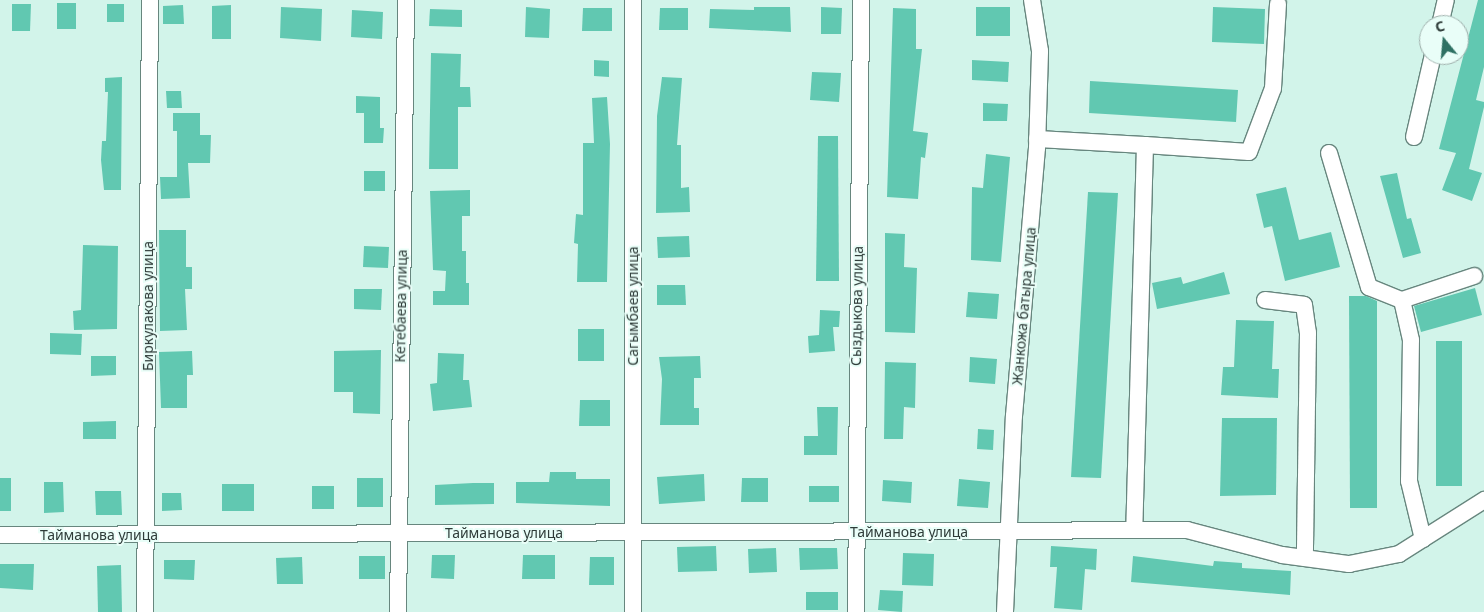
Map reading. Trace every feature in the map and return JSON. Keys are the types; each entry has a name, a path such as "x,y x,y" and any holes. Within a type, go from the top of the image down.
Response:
{"street":[{"name":"Биркулакова улица","path":"145,612 150,0"},
{"name":"Кетебаева улица","path":"398,612 406,0"},
{"name":"Сагымбаев улица","path":"632,0 633,612"},
{"name":"Сыздыкова улица","path":"856,612 854,532 861,0"},
{"name":"Жанкожа батыра улица","path":"1004,612 1008,531 1037,139 1040,51 1032,0"},
{"path":"1442,15 1446,0"},
{"path":"1037,139 1249,152 1274,88 1278,4"},
{"path":"1414,137 1431,65"},
{"path":"1134,530 1145,145"},
{"path":"1330,153 1369,287 1402,300 1474,276"},
{"path":"1265,300 1304,305 1308,333 1305,558"},
{"path":"1402,300 1411,340 1409,482 1423,539"},
{"name":"Тайманова улица","path":"0,535 1187,530 1305,558 1350,564 1399,554 1484,500"}],"building":[{"path":"1478,0 1484,0 1484,67 1476,100 1484,102 1484,107 1469,169 1482,173 1472,201 1442,190 1456,153 1439,149 1461,65 1469,65 1469,34"},
{"path":"57,3 76,3 76,29 57,29"},
{"path":"12,4 31,4 30,31 12,31"},
{"path":"107,4 124,4 124,22 107,22"},
{"path":"183,5 184,24 163,24 163,6"},
{"path":"231,5 231,39 212,39 212,6"},
{"path":"281,7 322,9 321,41 280,38"},
{"path":"526,7 550,9 549,38 525,37"},
{"path":"754,7 790,7 791,32 709,28 710,9 754,10"},
{"path":"821,7 842,8 841,34 821,34"},
{"path":"976,7 1010,7 1010,36 976,36"},
{"path":"1213,7 1265,9 1264,44 1212,42"},
{"path":"583,8 612,8 612,31 582,31"},
{"path":"660,8 688,8 688,30 659,30"},
{"path":"893,8 916,9 916,49 922,49 913,131 928,133 925,158 921,157 918,199 887,197"},
{"path":"430,9 462,10 462,27 429,26"},
{"path":"352,10 383,12 382,39 351,37"},
{"path":"431,53 461,54 460,87 470,87 471,107 458,107 458,169 429,169"},
{"path":"594,60 609,61 609,77 594,76"},
{"path":"972,60 1009,62 1008,82 972,80"},
{"path":"812,72 841,73 839,102 810,100"},
{"path":"122,77 121,190 104,190 101,160 102,141 106,141 108,92 105,92 105,78"},
{"path":"662,77 682,78 677,145 681,145 681,188 689,187 690,212 656,213 657,116"},
{"path":"1090,81 1238,90 1236,122 1089,113"},
{"path":"166,91 181,91 182,108 167,108"},
{"path":"356,96 380,97 380,128 384,128 383,143 364,143 364,113 356,113"},
{"path":"607,97 610,144 607,282 577,282 578,244 574,243 576,214 583,215 583,143 594,143 592,98"},
{"path":"983,103 1008,104 1007,121 983,121"},
{"path":"173,113 200,113 200,135 211,135 210,163 188,163 190,198 161,199 160,177 177,177 177,131 173,131"},
{"path":"818,136 838,136 839,281 816,281"},
{"path":"986,154 1010,157 1001,262 971,260 972,187 983,188"},
{"path":"364,171 385,171 385,191 364,191"},
{"path":"1397,173 1407,219 1411,218 1421,253 1403,258 1380,176"},
{"path":"1286,187 1299,240 1331,232 1340,267 1285,281 1272,226 1264,228 1256,194"},
{"path":"470,190 470,216 462,216 462,251 466,251 466,283 469,283 469,305 433,305 433,291 445,291 446,271 433,270 430,191"},
{"path":"1088,192 1118,193 1101,478 1071,477"},
{"path":"159,230 186,230 186,267 192,267 192,289 185,289 187,330 160,331"},
{"path":"885,233 905,234 904,267 917,268 915,333 885,332"},
{"path":"689,236 690,257 658,258 657,237"},
{"path":"83,245 118,246 117,329 74,330 73,311 81,310"},
{"path":"364,246 389,247 388,268 363,267"},
{"path":"1224,272 1230,294 1157,309 1152,283 1181,277 1183,284"},
{"path":"657,285 685,285 686,305 657,305"},
{"path":"1475,288 1482,315 1421,332 1414,306"},
{"path":"354,289 382,289 381,310 354,309"},
{"path":"968,292 999,294 997,319 966,317"},
{"path":"1349,296 1366,296 1377,301 1377,508 1350,508"},
{"path":"820,310 840,311 839,327 833,327 835,351 809,353 808,336 819,335"},
{"path":"1236,320 1274,321 1272,369 1279,369 1278,398 1221,395 1223,367 1234,367"},
{"path":"578,329 604,329 604,361 578,361"},
{"path":"50,333 82,334 81,355 50,354"},
{"path":"1436,341 1462,341 1462,486 1436,486"},
{"path":"381,350 380,414 353,413 353,392 334,392 334,351"},
{"path":"192,351 193,375 187,375 187,408 161,408 159,352"},
{"path":"438,353 464,354 463,380 469,380 472,407 433,411 430,384 437,383"},
{"path":"91,356 116,356 116,375 91,376"},
{"path":"700,356 701,378 694,378 694,408 699,408 699,425 660,425 662,379 659,357"},
{"path":"970,357 997,359 995,384 969,382"},
{"path":"885,362 916,363 915,408 904,407 903,439 884,439"},
{"path":"580,400 610,400 610,426 579,426"},
{"path":"817,407 838,407 837,455 804,455 804,436 818,436"},
{"path":"1222,418 1277,418 1276,495 1220,496"},
{"path":"116,421 116,439 83,439 83,422"},
{"path":"978,429 994,430 993,450 977,449"},
{"path":"550,472 576,472 576,479 610,479 610,506 516,503 516,482 549,482"},
{"path":"704,474 705,501 659,504 657,477"},
{"path":"0,478 11,478 11,511 0,511"},
{"path":"357,478 383,478 383,507 357,507"},
{"path":"742,478 768,478 768,502 741,502"},
{"path":"959,479 990,482 988,508 957,506"},
{"path":"883,480 912,482 911,503 882,501"},
{"path":"44,482 63,482 64,512 44,513"},
{"path":"494,483 494,504 435,505 435,485"},
{"path":"222,484 254,484 254,511 222,511"},
{"path":"312,486 334,486 334,509 312,509"},
{"path":"809,486 839,486 839,502 809,502"},
{"path":"95,491 121,491 122,515 96,515"},
{"path":"162,493 181,493 182,510 162,511"},
{"path":"716,546 717,571 678,572 677,547"},
{"path":"1051,546 1097,549 1096,570 1085,569 1082,610 1054,608 1057,567 1050,567"},
{"path":"776,548 777,572 749,573 748,549"},
{"path":"799,548 837,548 838,569 800,570"},
{"path":"903,553 934,554 933,586 902,585"},
{"path":"432,555 455,555 454,579 431,578"},
{"path":"523,555 555,555 555,579 522,579"},
{"path":"359,556 385,556 385,579 359,579"},
{"path":"1133,556 1213,566 1214,561 1242,563 1242,568 1291,571 1290,595 1131,582"},
{"path":"302,557 303,584 277,584 276,558"},
{"path":"590,557 614,557 614,585 589,585"},
{"path":"164,560 195,560 194,580 164,579"},
{"path":"0,564 34,564 33,590 0,588"},
{"path":"121,565 122,612 98,612 97,566"},
{"path":"880,590 903,591 902,612 878,610"},
{"path":"806,592 838,592 838,610 806,610"}]}
